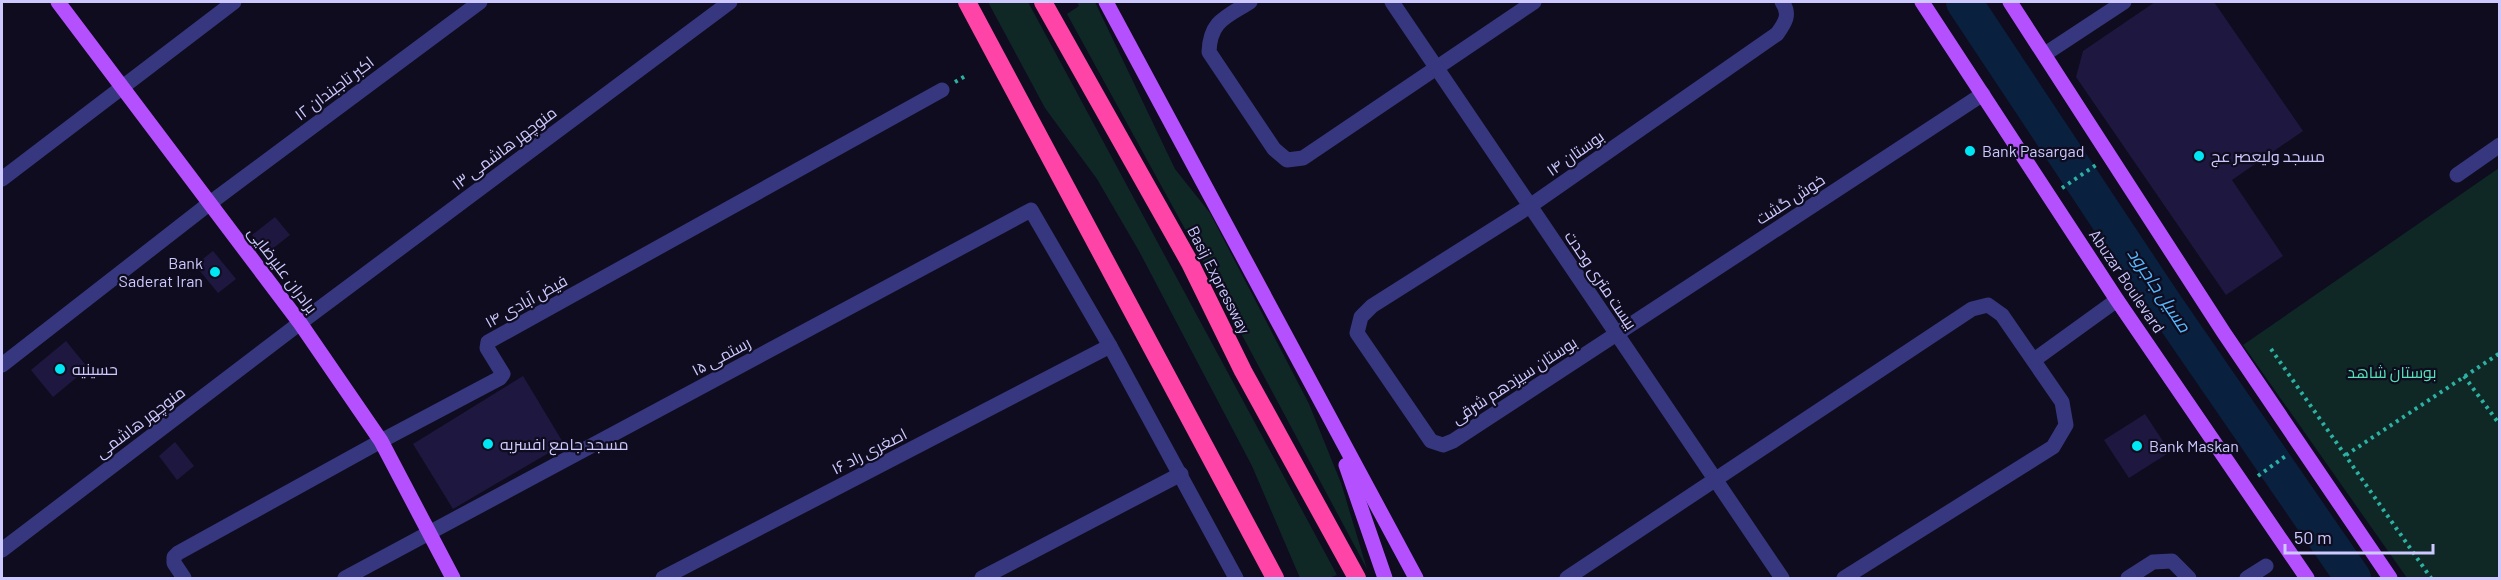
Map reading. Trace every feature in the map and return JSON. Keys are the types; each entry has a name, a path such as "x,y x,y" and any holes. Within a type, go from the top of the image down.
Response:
{"highway":[{"path":"967,2 1275,579"},
{"name":"Basij Expressway","path":"1043,2 1191,264 1243,371 1357,579"}],"main road":[{"name":"برادران علیرضایی","path":"58,2 123,85 300,323 381,441 453,579"},
{"path":"1106,2 1416,579"},
{"name":"Abuzar Boulevard","path":"1922,2 1983,94 2056,193 2117,300 2307,579"},
{"path":"2010,2 2224,333 2390,579"},
{"path":"1333,425 1385,579"}],"street":[{"path":"2,179 234,2"},
{"name":"اکبر تاجبندان ۱۲","path":"2,365 210,203 480,2"},
{"name":"منوچهر هاشمی ۱۳","path":"300,323 730,2"},
{"path":"1250,2 1220,22 1209,35 1209,52 1274,149 1287,160 1303,158 1436,66 1534,2"},
{"name":"بیست متری وحدت","path":"1392,2 1782,579"},
{"name":"بوستان ۱۴","path":"1361,318 1372,306 1530,206 1777,34 1786,22 1787,8 1782,2"},
{"path":"2045,54 2124,2"},
{"name":"فیض آبادی ۱۴","path":"184,579 174,562 174,557 178,553 500,378 503,374 487,348 488,342 942,90"},
{"name":"خوش گشت","path":"1616,335 1983,94"},
{"path":"2457,175 2499,145"},
{"name":"رستمی ۱۵","path":"345,579 1031,210 1110,346"},
{"path":"2034,360 2117,300"},
{"path":"1567,579 1972,309 1988,305 2002,315 2062,402 2066,425 2053,447 1844,579"},
{"name":"بوستان سیزدهم شرقی","path":"1361,318 1357,333 1431,441 1443,446 1616,335"},
{"name":"منوچهر هاشمی","path":"2,550 300,323"},
{"path":"1110,346 1236,579"},
{"name":"اصغری راد ۱۶","path":"663,579 1110,346"},
{"path":"982,579 1181,474"},
{"path":"2128,579 2153,562 2172,561 2187,575"},
{"path":"2247,579 2266,566"}],"path":[{"path":"2056,193 2092,166"},
{"path":"2271,349 2432,579"},
{"path":"2346,455 2499,353"},
{"path":"2464,376 2499,424"},
{"path":"2258,476 2287,455"}],"green space":[{"path":"988,2 1028,2 1337,575 1329,578 1300,578 1252,466 1139,251 1097,179 1045,108"},
{"path":"1077,2 1095,2 1175,169 1210,213 1309,404 1341,483 1367,569 1067,14 1079,6"},
{"name":"بوستان شاهد","path":"2499,168 2499,578 2407,578 2243,345"}],"building":[{"name":"مسجد ولیعصر عج","path":"2155,2 2214,2 2303,131 2232,180 2283,256 2226,295 2076,77 2083,51"},
{"path":"275,217 290,235 266,254 252,235"},
{"name":"Bank Saderat Iran","path":"213,251 236,279 218,293 195,265"},
{"name":"حسینیه","path":"66,341 88,368 53,397 31,370"},
{"name":"مسجد جامع افسریه","path":"523,376 564,444 453,509 413,444"},
{"name":"Bank Maskan","path":"2145,414 2170,452 2129,478 2104,440"},
{"path":"175,442 194,466 177,480 159,456"}],"waterway":[{"name":"مسیل جاجرود","path":"1964,2 2163,302 2353,578"}],"place":[{"name":"Bank Pasargad","path":"1970,151"},
{"name":"مسجد ولیعصر عج","path":"2199,156"},
{"name":"Bank Saderat Iran","path":"215,272"},
{"name":"حسینیه","path":"60,369"},
{"name":"مسجد جامع افسریه","path":"488,444"},
{"name":"Bank Maskan","path":"2137,446"}]}
